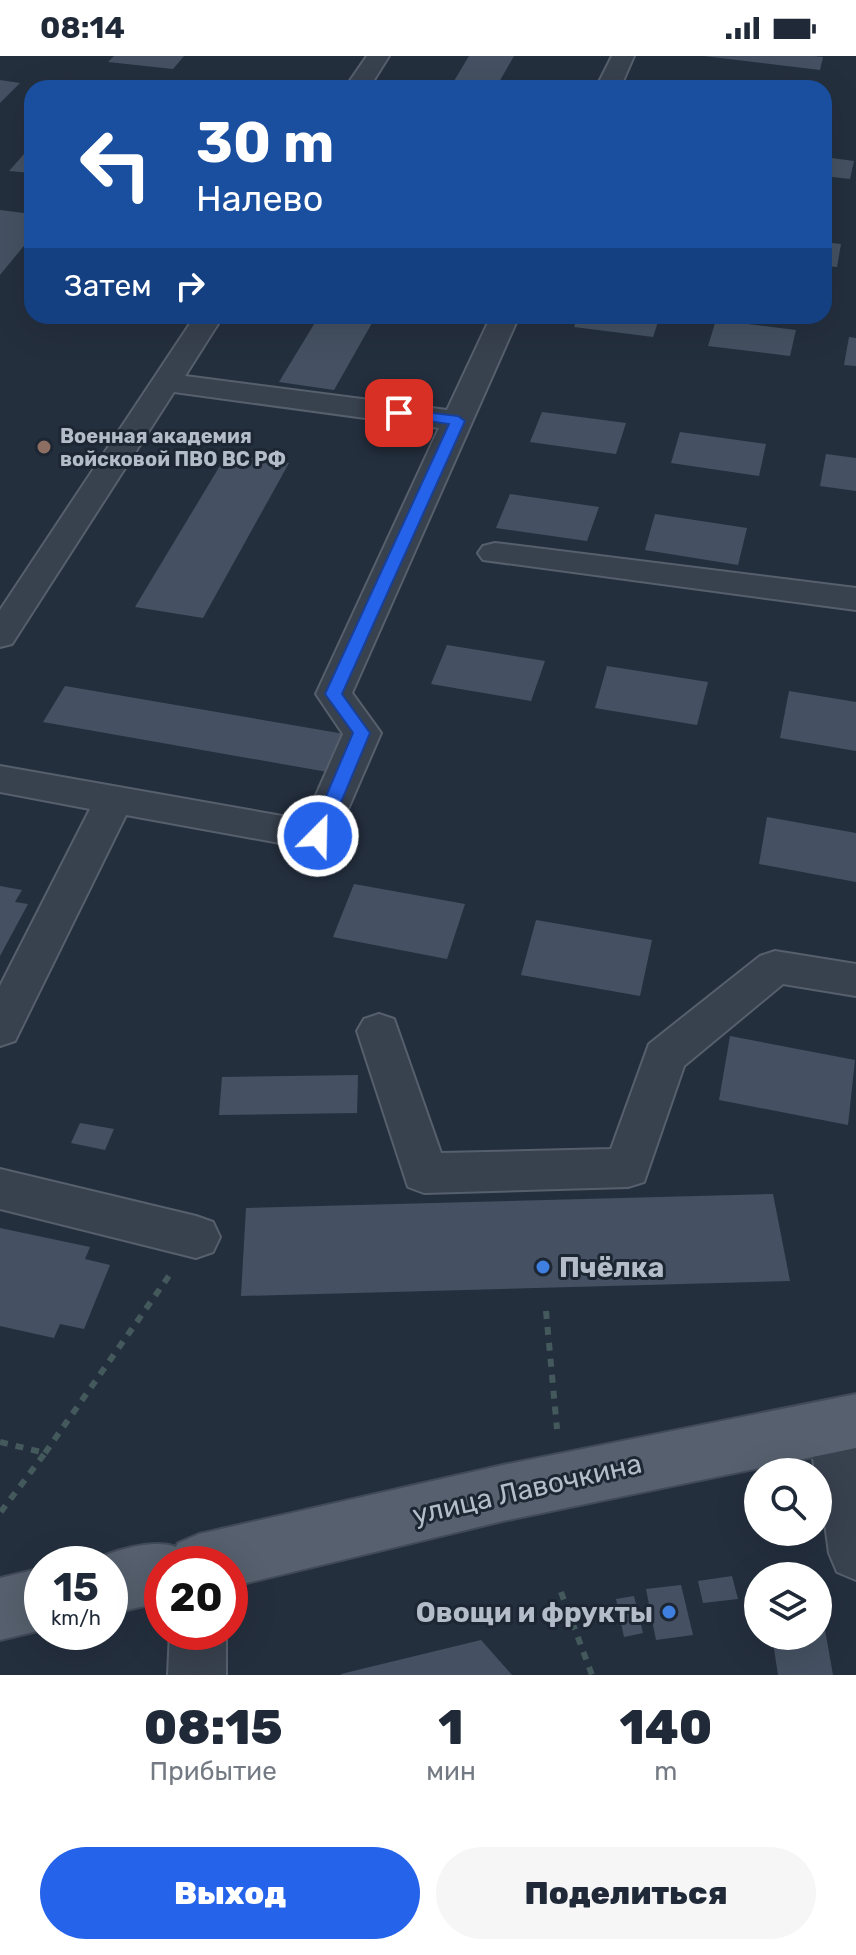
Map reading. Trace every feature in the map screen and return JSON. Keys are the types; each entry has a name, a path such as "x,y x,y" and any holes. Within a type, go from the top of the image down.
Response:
{"main road":[{"name":"улица Лавочкина","path":"248,1553 503,1493 845,1423"},
{"path":"0,1609 24,1603"}],"street":[{"path":"362,80 378,56"},
{"path":"612,80 623,56"},
{"path":"0,636 204,324"},
{"path":"0,779 318,836 362,733 334,694 501,324"},
{"path":"166,382 458,421"},
{"path":"495,553 856,599"},
{"path":"0,1029 114,800"},
{"path":"379,1031 424,1173 628,1168 665,1056 775,967 856,980"},
{"path":"0,1189 196,1237"},
{"path":"845,1423 856,1553"},
{"path":"197,1675 198,1650"}],"path":[{"path":"0,1513 196,1237"},
{"path":"546,1311 557,1429"},
{"path":"0,1442 45,1453"},
{"path":"561,1592 592,1675"}],"building":[{"path":"114,56 184,56 173,69 108,62"},
{"path":"469,56 514,56 500,80 455,80"},
{"path":"704,56 814,56 823,57 820,70"},
{"path":"0,80 20,83 0,103"},
{"path":"24,154 24,172 9,171"},
{"path":"832,158 854,161 850,179 832,177"},
{"path":"0,210 24,213 24,246 0,275"},
{"path":"832,243 841,244 837,267 832,267"},
{"path":"314,324 371,324 334,390 279,382"},
{"path":"575,324 657,324 653,337 574,327"},
{"path":"715,324 748,324 796,330 790,356 708,346"},
{"path":"849,337 856,338 856,366 844,365"},
{"path":"542,412 626,423 616,454 530,442"},
{"path":"680,432 766,444 759,476 671,463"},
{"path":"227,454 289,463 203,618 135,607"},
{"path":"826,454 856,458 856,491 820,486"},
{"path":"510,494 599,507 587,541 496,528"},
{"path":"655,514 747,528 738,565 645,550"},
{"path":"447,645 545,661 531,701 431,684"},
{"path":"607,666 708,682 697,725 595,708"},
{"path":"65,686 356,736 339,774 43,722"},
{"path":"789,691 856,702 856,751 780,738"},
{"path":"767,817 856,833 856,882 759,864"},
{"path":"354,884 465,904 447,959 333,937"},
{"path":"0,886 22,890 15,902 28,904 0,956"},
{"path":"536,920 652,940 640,996 521,975"},
{"path":"730,1036 855,1060 848,1125 719,1100"},
{"path":"358,1075 357,1113 219,1115 222,1077"},
{"path":"80,1123 114,1129 105,1150 71,1143"},
{"path":"773,1194 790,1281 241,1296 246,1208"},
{"path":"0,1228 90,1247 85,1259 110,1265 84,1329 60,1324 54,1338 0,1326"},
{"name":"Овощи и фрукты","path":"732,1576 738,1599 703,1603 698,1581"},
{"name":"Овощи и фрукты","path":"681,1585 693,1635 656,1640 646,1589"},
{"path":"634,1596 643,1633 624,1637 616,1599"},
{"path":"481,1640 512,1675 341,1675 341,1674"},
{"path":"774,1650 829,1650 833,1675 778,1675"}],"place":[{"name":"Военная академия войсковой ПВО ВС РФ","path":"44,447"},
{"name":"Пчёлка","path":"543,1267"},
{"name":"Овощи и фрукты","path":"669,1612"}],"route":[{"path":"318,836 362,733 334,694 458,421 399,413"}]}
